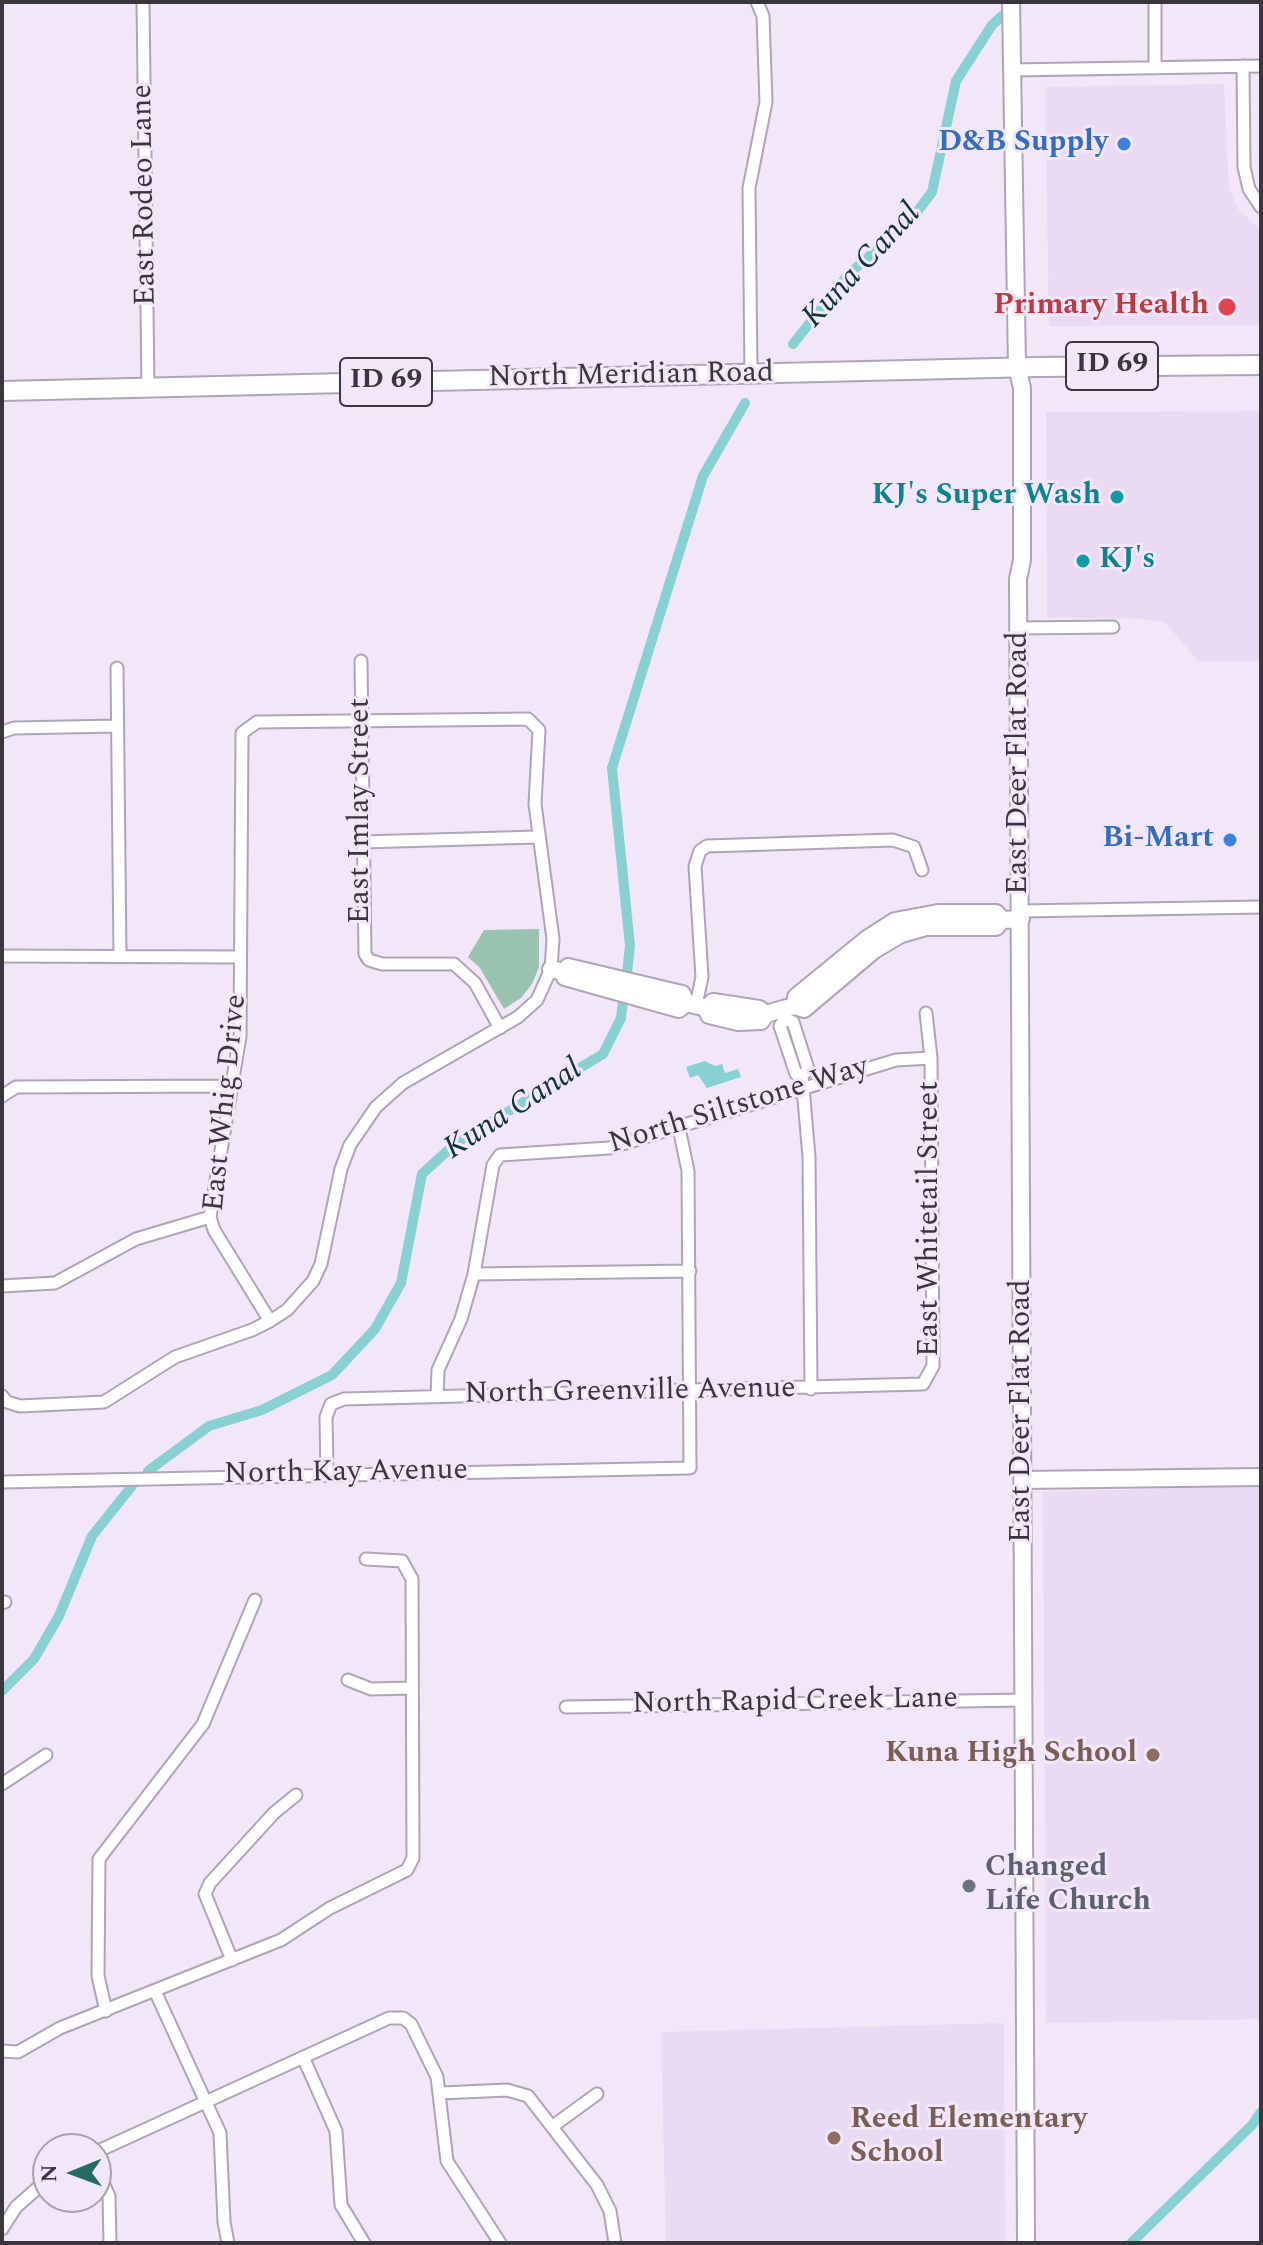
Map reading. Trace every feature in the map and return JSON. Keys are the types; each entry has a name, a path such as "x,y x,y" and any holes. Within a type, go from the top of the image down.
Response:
{"main road":[{"name":"East Deer Flat Road","path":"1011,2 1017,367 1022,388 1022,560 1018,579 1026,2243"},
{"name":"North Meridian Road","path":"2,391 1017,367 1261,365"},
{"path":"558,970 568,967 682,994 696,1005 713,1002 759,1009 766,1014 787,1011 796,997 867,939 895,921 938,913 996,913 1002,920 1020,915"},
{"path":"1023,1480 1261,1477"}],"street":[{"name":"East Rodeo Lane","path":"143,2 148,388"},
{"path":"751,374 749,188 766,102 763,16 757,2"},
{"path":"1155,2 1155,68"},
{"path":"1243,66 1244,167 1249,189 1261,207"},
{"path":"1012,70 1261,66"},
{"path":"1019,628 1113,627"},
{"name":"East Imlay Street","path":"361,661 363,946 369,960 382,964 454,964 475,983 500,1028"},
{"path":"117,668 120,956"},
{"path":"5,1399 20,1406 104,1402 175,1357 270,1321 301,1296 321,1264 341,1169 361,1127 403,1083 500,1028 537,1000 558,970 538,837 535,778 539,730 535,722 519,717 361,720"},
{"name":"East Whig Drive","path":"270,1321 214,1230 210,1217 240,1036 240,740 246,727 257,722 361,720"},
{"path":"2,732 14,728 117,726"},
{"path":"362,842 538,837"},
{"path":"696,1005 702,977 695,866 700,851 713,844 893,840 914,847 922,870"},
{"path":"1020,915 1261,907"},
{"path":"2,956 240,957"},
{"path":"787,1011 780,1026 796,1074 803,1082 809,1157 811,1389"},
{"name":"East Whitetail Street","path":"926,1013 931,1058 933,1366 928,1380"},
{"name":"North Siltstone Way","path":"474,1274 493,1165 500,1155 609,1148 679,1128 803,1082 896,1060 931,1058"},
{"path":"3,1094 16,1087 230,1086"},
{"path":"679,1128 688,1162 690,1392"},
{"path":"2,1286 55,1283 136,1239 210,1217"},
{"path":"437,1397 438,1370 461,1319 474,1274 690,1271"},
{"name":"North Greenville Avenue","path":"327,1474 326,1417 331,1404 344,1399 916,1386 928,1380"},
{"name":"North Kay Avenue","path":"2,1482 690,1468 690,1392"},
{"path":"2,2051 18,2052 60,2028 281,1940 330,1908 407,1870 413,1858 412,1579 407,1565 394,1559 366,1559"},
{"path":"106,2011 98,1976 99,1859 203,1724 255,1600"},
{"path":"348,1680 371,1689 412,1688"},
{"name":"North Rapid Creek Lane","path":"566,1707 1025,1700"},
{"path":"2,1784 46,1755"},
{"path":"232,1960 205,1894 210,1883 274,1813 296,1795"},
{"path":"155,1991 223,2150 224,2222 228,2243"},
{"path":"112,2145 389,2018 403,2018 418,2037 437,2077 441,2093 441,2131 447,2161 500,2243"},
{"path":"303,2057 336,2131 341,2205 364,2243"},
{"path":"441,2093 518,2092 539,2106 605,2198 615,2243"},
{"path":"553,2126 597,2094"},
{"path":"3,2226 16,2207 32,2193"},
{"path":"109,2213 110,2243"}],"shaded area":[{"path":"1224,84 1229,189 1238,209 1261,231 1261,325 1049,326 1045,87"},
{"path":"1261,411 1261,661 1198,661 1165,622 1129,618 1047,618 1046,412"},
{"path":"539,929 539,967 532,984 521,998 504,1009 480,968 468,957 484,930"},
{"path":"705,1061 715,1066 722,1064 725,1073 738,1069 741,1077 707,1088 698,1075 690,1078 686,1067"},
{"name":"Kuna High School","path":"1261,1486 1261,2019 1046,2023 1043,1492"},
{"name":"Reed Elementary School","path":"1004,2023 1005,2243 666,2243 661,2032"}],"waterway":[{"name":"Kuna Canal","path":"793,344 847,276 914,216 932,192 956,81 992,25 1002,16"},
{"name":"Kuna Canal","path":"627,973 630,946 612,768 703,476 745,403"},
{"name":"Kuna Canal","path":"148,1471 209,1426 262,1410 332,1375 375,1329 401,1283 422,1174 456,1143 603,1054 621,1018 623,1001"},
{"name":"Kuna Canal","path":"2,1691 34,1659 59,1616 92,1536 132,1486"},
{"path":"1131,2243 1252,2125 1261,2112"}],"place":[{"name":"D&B Supply","path":"1124,144"},
{"name":"Primary Health","path":"1227,307"},
{"name":"KJ's Super Wash","path":"1117,497"},
{"name":"KJ's","path":"1083,561"},
{"name":"Bi-Mart","path":"1230,840"},
{"name":"Kuna High School","path":"1153,1755"},
{"name":"Changed Life Church","path":"969,1886"},
{"name":"Reed Elementary School","path":"834,2138"}]}
